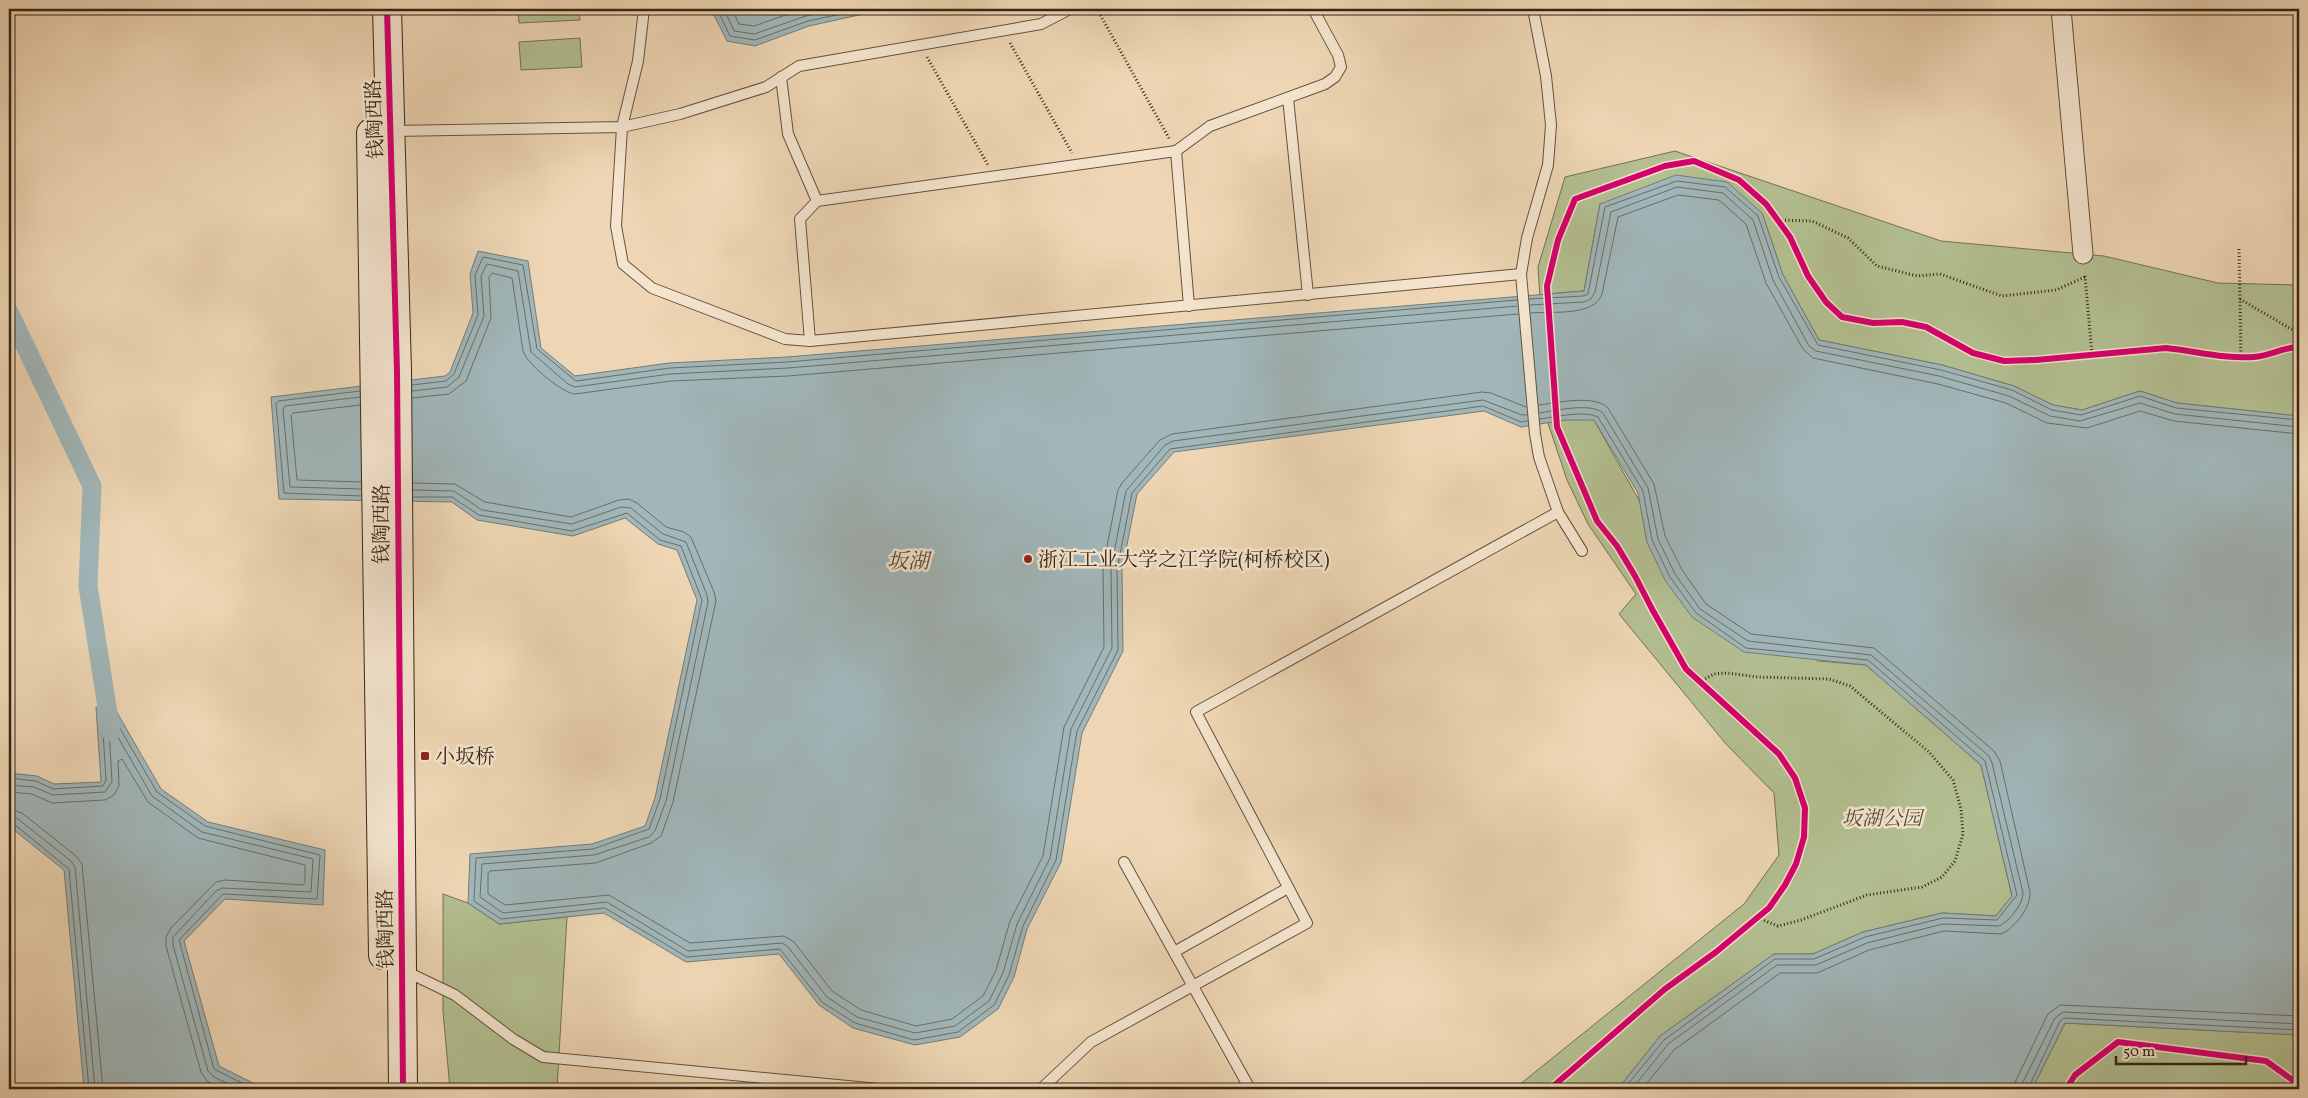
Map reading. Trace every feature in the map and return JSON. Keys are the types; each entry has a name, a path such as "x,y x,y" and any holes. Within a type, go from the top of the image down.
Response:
{"street":[{"name":"钱陶西路","path":"370,9 381,131 386,371 393,1041"},
{"name":"钱陶西路","path":"381,131 387,9"},
{"path":"2061,9 2083,254"},
{"name":"钱陶西路","path":"384,1089 393,1041 402,969 386,509"},
{"path":"393,1041 403,1089"}],"lane":[{"path":"644,9 638,61 622,127 616,226 623,264 652,288 785,339 810,341 1521,274"},
{"path":"381,131 622,127 680,114 766,87 799,66 1041,24 1070,9"},
{"path":"810,341 800,219 817,201 1176,151 1210,126 1325,84 1335,77 1341,67 1338,55 1313,9"},
{"path":"1533,9 1546,76 1551,126 1548,165 1527,238 1521,274 1535,434 1539,458 1558,512 1582,551"},
{"path":"781,77 788,134 817,201"},
{"path":"1288,98 1308,295"},
{"path":"1176,151 1189,306"},
{"path":"1041,1089 1092,1042 1307,923 1196,712 1558,512"},
{"path":"1124,862 1250,1089"},
{"path":"1174,952 1288,888"},
{"path":"402,969 455,995 513,1039 543,1057 878,1089"}],"path":[{"path":"1096,9 1176,151"},
{"path":"1003,30 1078,165"},
{"path":"921,45 994,176"},
{"path":"1778,220 1812,221 1848,238 1876,266 1917,276 1940,274 2002,296 2056,290 2085,277"},
{"path":"2232,358 2244,357 2239,249"},
{"path":"2083,254 2092,355"},
{"path":"2240,299 2291,330 2299,331"},
{"path":"2082,356 2101,354"},
{"path":"1699,682 1714,674 1727,673 1758,677 1829,679 1850,686 1929,752 1953,780 1961,809 1963,834 1955,861 1942,877 1922,888 1867,895 1801,920 1778,926 1758,918"},
{"path":"1693,676 1706,688"}],"green space":[{"path":"518,9 579,9 580,20 519,23"},
{"path":"580,38 582,67 521,70 519,42"},
{"name":"坂湖公园","path":"1675,151 1941,241 2104,256 2218,283 2299,285 2299,416 2177,403 2140,391 2082,410 2053,405 2014,386 1942,365 1819,340 1783,275 1762,213 1600,204 1584,291 1556,293 1594,420 1640,502 1647,542 1818,661 1866,665 1981,765 2012,896 1996,916 1942,913 1863,932 1813,954 1774,954 1660,1036 1618,1089 1514,1089 1744,904 1779,855 1774,793 1726,744 1619,614 1636,594 1588,524 1567,480 1548,423 1538,267 1565,177"},
{"path":"443,894 468,903 499,924 567,917 557,1089 450,1089 443,1011"},
{"path":"2065,1023 2299,1035 2299,1089 2032,1089"}],"water":[{"path":"711,9 886,9 809,26 755,46 727,41"},
{"name":"坂湖","path":"1676,175 1727,182 1762,213 1783,275 1819,340 1942,365 2014,386 2053,405 2082,410 2140,391 2177,403 2299,416 2299,1035 2065,1023 2032,1089 1618,1089 1660,1036 1774,954 1813,954 1863,932 1942,913 1996,916 2012,896 1981,765 1866,665 1744,652 1692,617 1665,580 1647,542 1638,493 1594,420 1565,420 1521,427 1484,411 1174,452 1137,494 1122,570 1123,651 1082,733 1061,862 1027,929 1014,977 998,1009 960,1037 915,1045 853,1028 819,1005 779,954 686,962 604,913 499,924 468,903 470,854 592,844 645,826 655,798 697,600 677,550 658,544 625,518 573,536 477,520 452,502 279,499 271,397 445,376 450,372 473,313 470,274 478,251 528,261 541,348 575,376 669,363 787,357 1584,291 1600,204"},
{"path":"96,707 115,709 161,789 208,822 325,850 323,905 225,899 184,941 219,1066 265,1089 84,1089 64,870 9,826 9,773 37,776 54,784 101,782"}],"waterway":[{"path":"9,312 92,486 88,586 111,732"}],"cycle path":[{"path":"387,9 397,371 403,1089"},
{"path":"1550,1089 1665,989 1716,952 1769,908 1785,885 1796,864 1804,837 1805,808 1795,778 1779,754 1686,669 1617,546 1597,521 1557,427 1547,286 1558,240 1575,199 1665,166 1694,161 1739,180 1766,204 1790,237 1808,276 1826,302 1842,317 1873,323 1902,322 1926,327 1973,353 2004,361 2036,360 2166,348 2220,356 2254,357 2299,347"},
{"path":"2066,1089 2075,1075 2118,1042 2266,1061 2298,1084"}],"place":[{"name":"浙江工业大学之江学院(柯桥校区)","path":"1028,559"},
{"name":"小坂桥","path":"425,756"}]}
